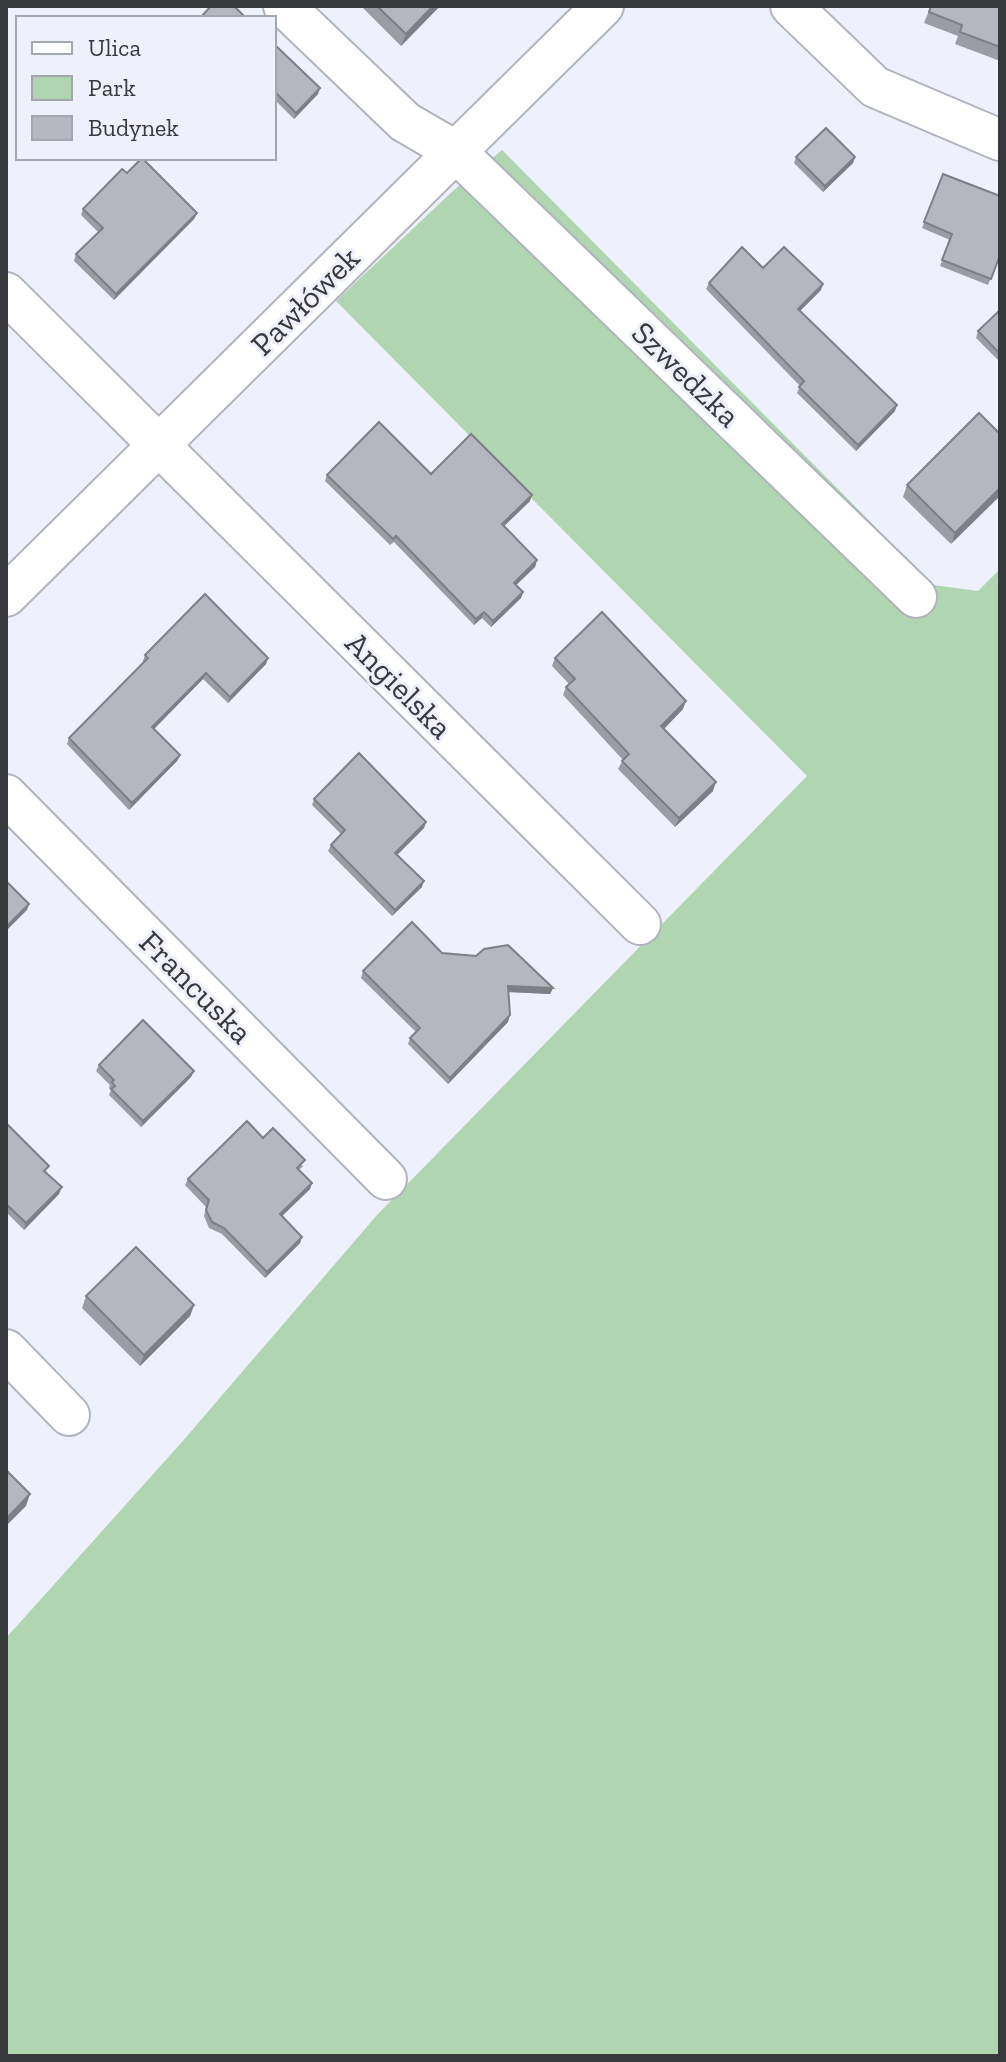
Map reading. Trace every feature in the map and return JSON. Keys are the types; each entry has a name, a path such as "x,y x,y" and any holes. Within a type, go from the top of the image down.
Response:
{"street":[{"name":"Szwedzka","path":"284,6 405,122 455,151 916,597"},
{"name":"Pawłówek","path":"6,596 603,6"},
{"path":"791,6 875,87 1000,140"},
{"name":"Angielska","path":"6,293 640,924"},
{"name":"Francuska","path":"6,795 386,1179"},
{"path":"6,1350 69,1415"}],"green space":[{"path":"502,150 933,585 978,591 1000,569 1000,2056 6,2056 6,1638 182,1442 377,1215 807,776 336,301 454,190"}],"building":[{"path":"211,6 234,6 244,16 202,16"},
{"path":"377,6 433,6 406,34"},
{"path":"931,6 1000,6 1000,47 960,32 962,25 929,12"},
{"path":"276,46 320,88 296,113 276,93"},
{"path":"826,128 855,157 825,186 796,157"},
{"path":"140,160 144,160 197,213 116,294 76,254 103,228 83,209 122,169 127,173"},
{"path":"943,174 1000,196 1000,255 991,279 942,260 952,234 924,222"},
{"path":"742,247 763,268 784,247 823,284 798,309 897,405 858,445 799,387 804,381 709,283"},
{"path":"1000,310 1000,354 978,331"},
{"path":"979,413 1000,434 1000,488 955,533 907,485"},
{"path":"379,422 431,474 471,434 532,495 502,524 537,560 514,583 523,592 493,621 484,612 476,619 396,536 393,539 327,475"},
{"path":"205,594 268,658 230,697 206,673 152,727 180,755 132,803 69,738 148,658 145,655"},
{"path":"602,612 686,701 661,726 716,782 679,818 622,761 629,754 566,687 575,679 555,658"},
{"path":"359,753 426,822 395,853 424,881 395,910 331,845 345,830 314,799"},
{"path":"6,881 29,904 6,927"},
{"path":"412,922 442,953 476,956 484,949 508,945 553,988 508,986 510,1015 450,1078 410,1038 420,1028 363,971"},
{"path":"143,1020 194,1071 143,1121 111,1089 115,1086 114,1080 99,1065"},
{"path":"247,1121 263,1138 273,1128 305,1160 297,1168 312,1183 280,1214 302,1237 267,1272 224,1228 212,1222 206,1210 209,1200 188,1179"},
{"path":"6,1123 49,1166 44,1171 62,1187 26,1223 6,1206"},
{"path":"136,1247 194,1305 144,1355 86,1296"},
{"path":"6,1470 30,1494 6,1519"}]}
